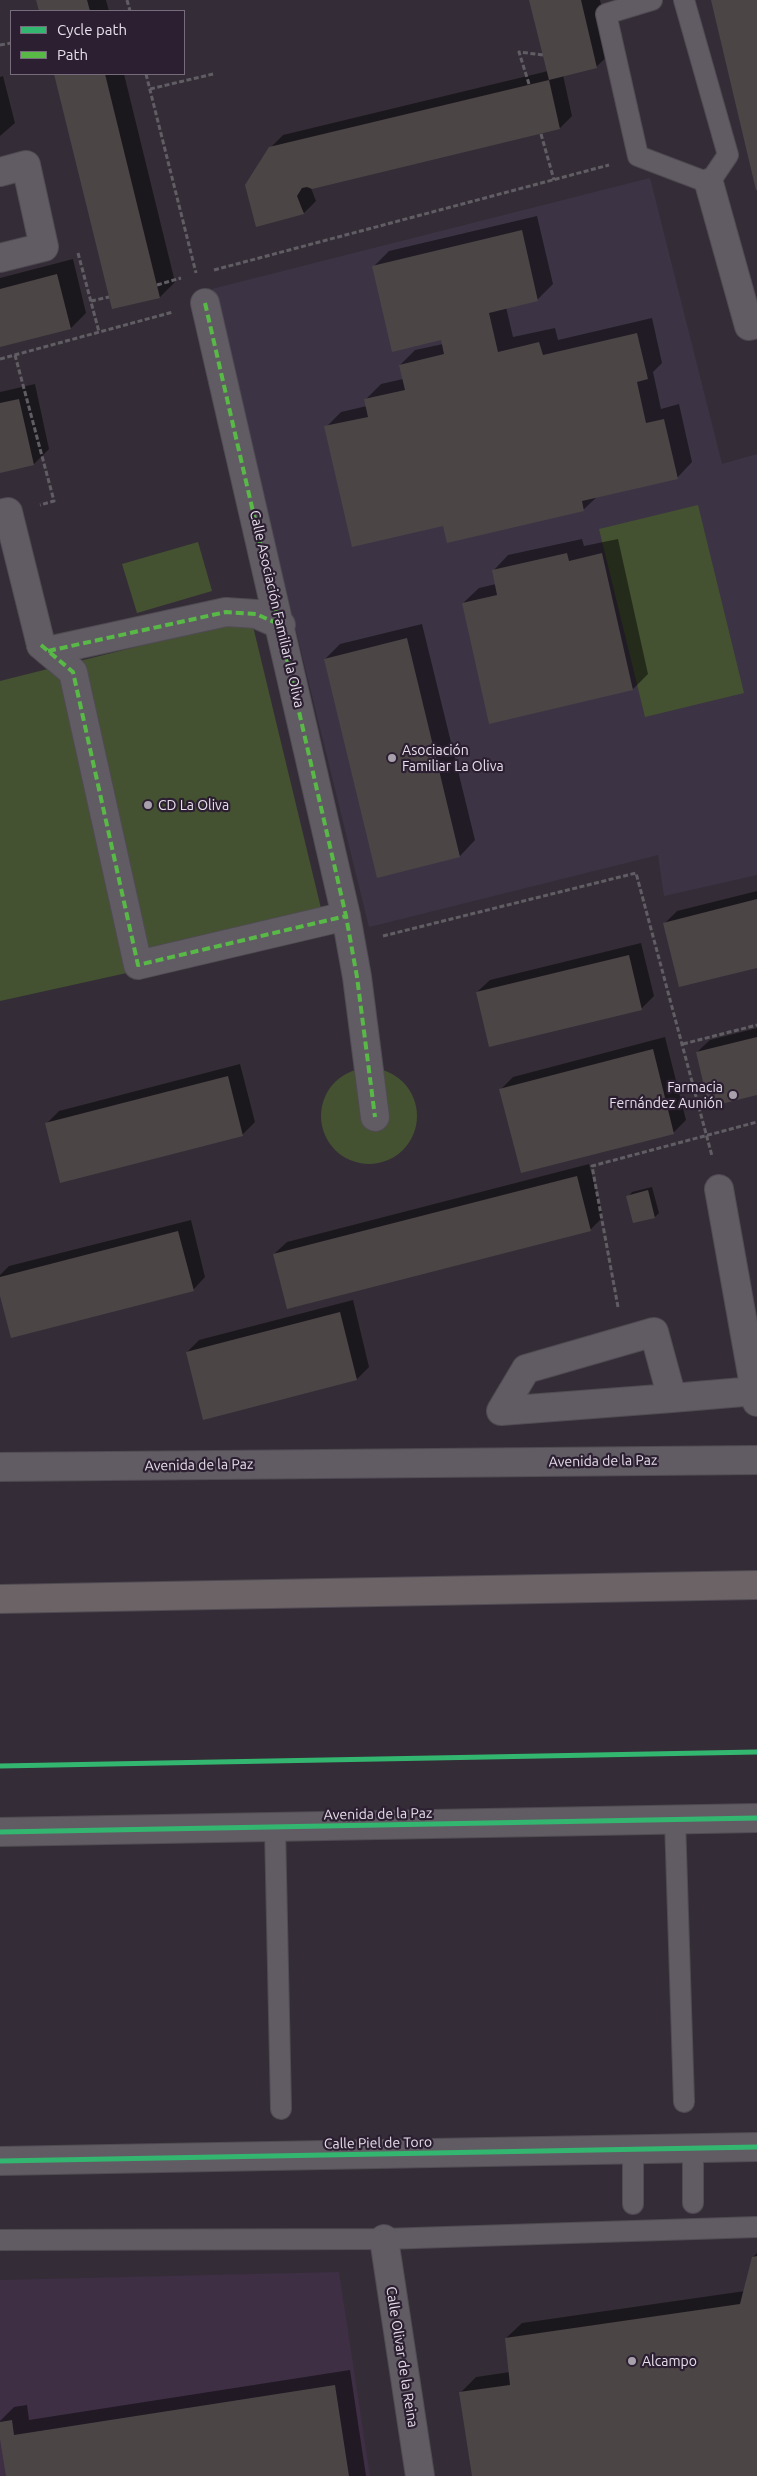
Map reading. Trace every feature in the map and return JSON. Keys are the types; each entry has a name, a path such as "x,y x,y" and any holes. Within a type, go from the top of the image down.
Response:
{"main road":[{"path":"0,1598 757,1585"}],"street":[{"path":"0,172 26,165 44,247 0,258"},
{"path":"709,182 748,326 757,324"},
{"name":"Calle Asociación Familiar la Oliva","path":"205,303 281,625 346,916 357,977 375,1117"},
{"path":"4,513 44,648 72,672 138,965 346,916"},
{"path":"44,648 226,612 256,614 281,625"},
{"path":"672,1398 654,1332 526,1369 501,1411 672,1398 756,1395 719,1188"},
{"name":"Avenida de la Paz","path":"0,1467 757,1460"},
{"name":"Avenida de la Paz","path":"0,1832 757,1818"},
{"name":"Calle Piel de Toro","path":"0,2161 757,2147"},
{"name":"Calle Olivar de la Reina","path":"384,2239 420,2476"}],"lane":[{"path":"652,0 606,14 638,156 709,182 728,155 684,0"},
{"path":"675,1820 684,2102"},
{"path":"276,1827 280,2109"},
{"path":"693,2148 693,2203"},
{"path":"633,2150 633,2204"},
{"path":"0,2240 384,2239 757,2227"}],"path":[{"path":"529,84 519,52 543,55"},
{"path":"150,89 213,74"},
{"path":"146,75 196,274"},
{"path":"541,134 554,180"},
{"path":"157,285 638,156"},
{"path":"44,247 74,239 100,332"},
{"path":"91,301 109,296"},
{"path":"0,359 205,303"},
{"path":"4,513 54,501 15,355"},
{"path":"351,944 636,873 708,1135 719,1188"},
{"path":"682,1044 757,1025"},
{"path":"624,1341 592,1166 757,1122"}],"shaded area":[{"path":"650,178 722,464 757,454 757,875 664,896 658,855 369,927 212,289"},
{"path":"339,2272 370,2476 0,2476 0,2280"}],"green space":[{"path":"698,505 744,693 645,717 599,529"},
{"path":"198,542 212,591 137,613 122,564"},
{"name":"CD La Oliva","path":"251,618 326,929 0,1001 0,681"},
{"path":"369,1068 387,1072 403,1082 413,1098 417,1116 413,1134 403,1150 387,1160 369,1164 351,1160 335,1150 325,1134 321,1116 325,1098 335,1082 351,1072"}],"building":[{"path":"36,0 87,0 90,10 39,10"},
{"path":"529,0 581,0 597,68 549,80"},
{"path":"711,0 757,0 757,190 756,190"},
{"path":"54,75 105,75 160,298 112,309"},
{"path":"549,80 560,129 312,189 302,188 297,196 304,214 256,227 245,185 269,147"},
{"path":"522,230 538,301 489,313 498,352 539,342 543,355 637,333 648,379 637,382 646,423 664,419 678,479 582,501 584,511 447,543 443,526 352,547 324,426 368,417 364,399 405,390 399,365 444,354 441,340 392,352 372,266"},
{"path":"57,274 71,329 0,347 0,289"},
{"path":"19,399 34,465 0,473 0,403"},
{"path":"567,553 569,561 602,553 633,690 489,724 462,603 497,595 492,570"},
{"name":"Asociación Familiar La Oliva","path":"407,638 460,857 377,878 324,659"},
{"path":"757,899 757,968 679,987 663,923"},
{"path":"629,955 642,1010 489,1047 476,992"},
{"path":"757,1037 757,1095 709,1107 696,1052"},
{"path":"653,1049 674,1134 521,1173 499,1089"},
{"path":"228,1076 243,1136 60,1183 45,1123"},
{"path":"577,1176 591,1231 287,1309 273,1254"},
{"path":"648,1190 655,1218 633,1223 626,1196"},
{"path":"178,1231 194,1291 11,1338 0,1296 0,1277"},
{"path":"340,1312 357,1380 203,1420 186,1352"},
{"name":"Alcampo","path":"757,2256 757,2476 472,2476 459,2392 510,2385 505,2338 740,2304 752,2257"},
{"path":"335,2385 349,2476 6,2476 0,2439 0,2422 12,2420 14,2435"}],"marked path":[{"path":"205,303 346,916 357,977 375,1117"},
{"path":"48,651 226,612 256,614 281,625"},
{"path":"41,645 73,672 138,965 346,916"}],"cycle path":[{"path":"0,1766 757,1752"},
{"path":"0,1832 757,1818"},
{"path":"0,2161 757,2147"}],"place":[{"name":"Asociación Familiar La Oliva","path":"392,758"},
{"name":"CD La Oliva","path":"148,805"},
{"name":"Farmacia Fernández Aunión","path":"733,1095"},
{"name":"Alcampo","path":"632,2361"}]}
